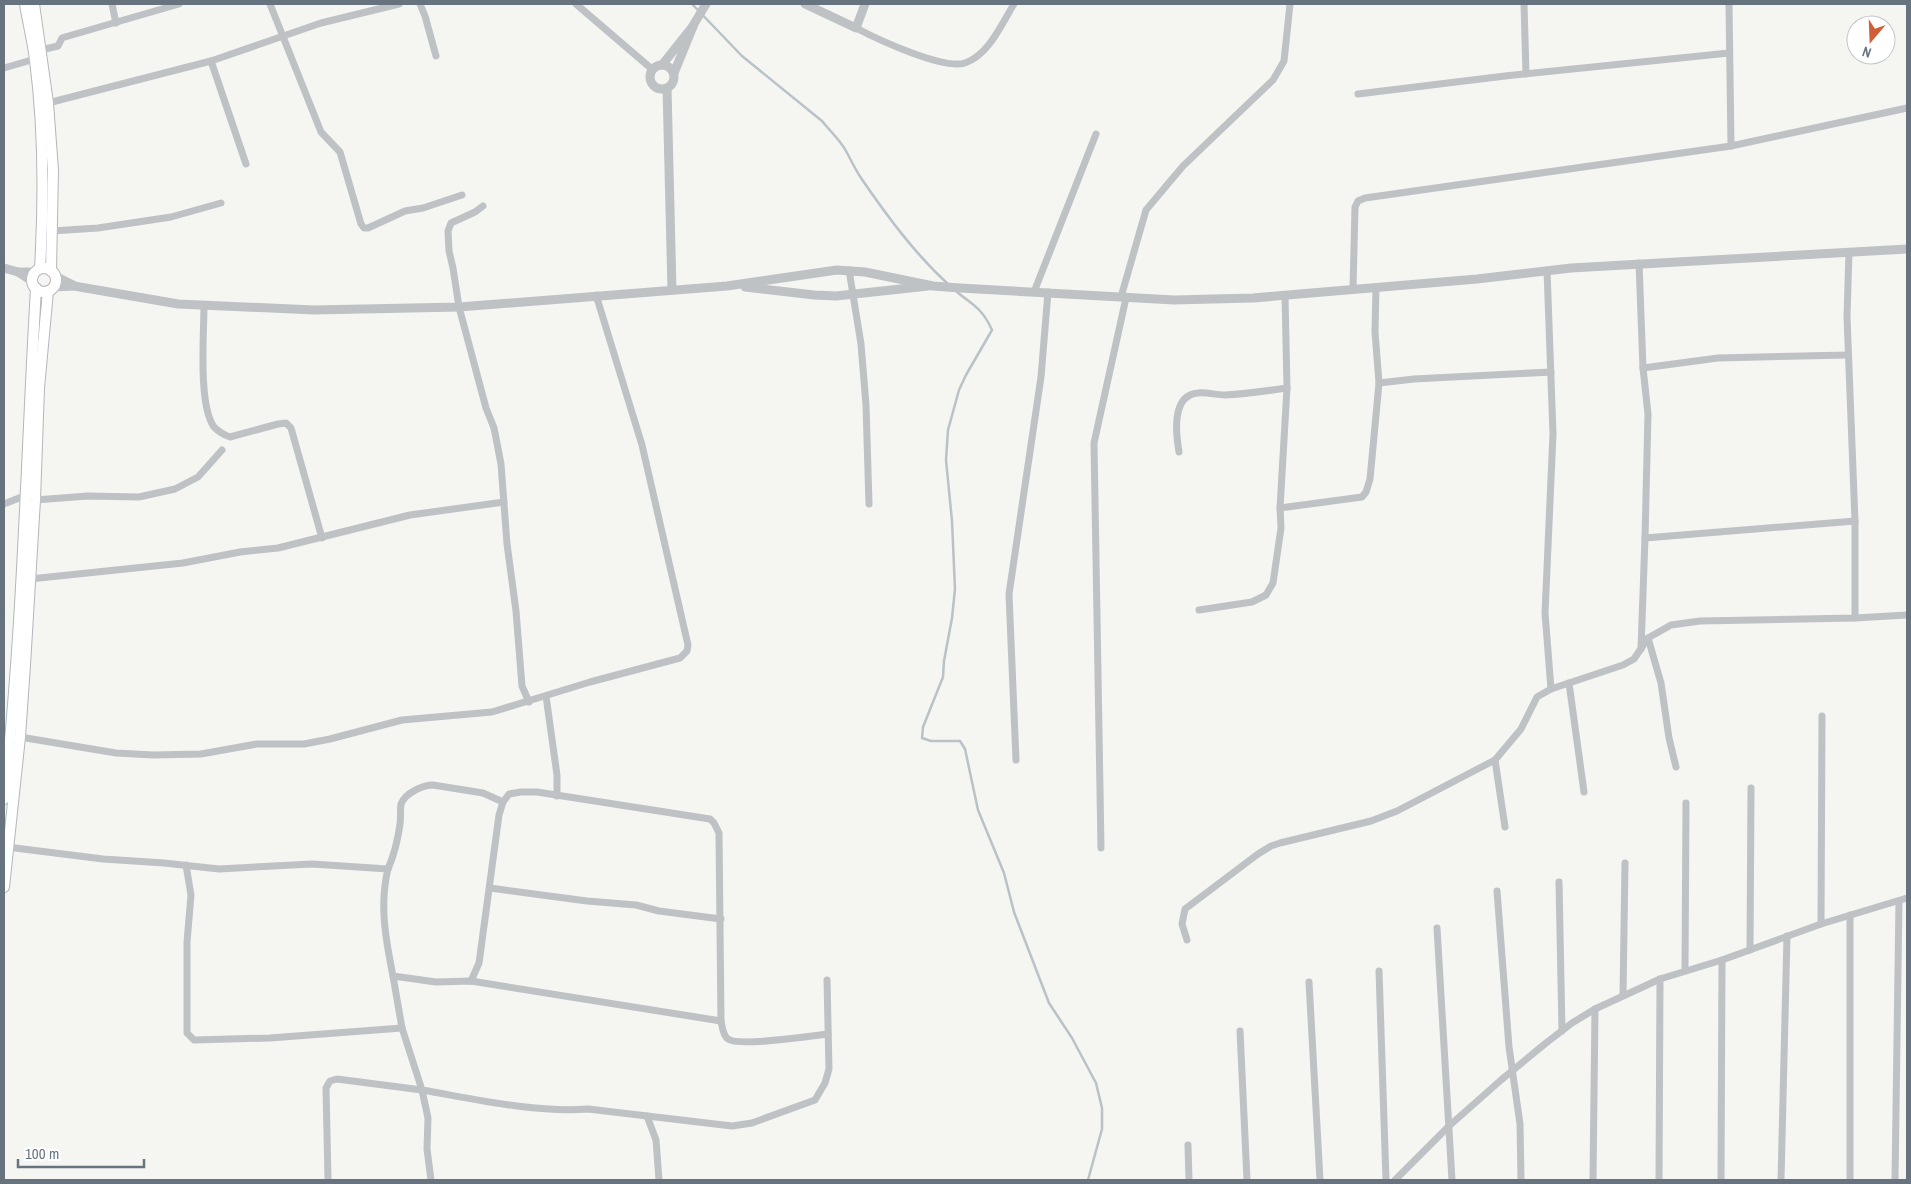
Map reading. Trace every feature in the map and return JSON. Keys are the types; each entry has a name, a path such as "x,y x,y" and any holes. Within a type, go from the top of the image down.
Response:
{"main road":[{"path":"4,887 20,737 35,500 39,388 51,289 56,282 53,273 53,170 48,103 25,4"},
{"path":"4,798 17,656 24,496 43,169 34,4"},
{"path":"36,277 53,273"},
{"path":"36,277 51,289"}],"street":[{"path":"112,4 116,23"},
{"path":"4,68 58,46 62,38 116,23 156,7 179,4"},
{"path":"270,4 321,132 340,152 361,224 364,228 368,228 405,211 423,208 462,195"},
{"path":"48,103 211,61 321,23 399,4"},
{"path":"420,4 436,56"},
{"path":"576,4 652,70"},
{"path":"694,24 662,65 652,70 650,77 653,84 659,88 666,88 672,84 674,73 694,24 706,4"},
{"path":"805,4 892,44 950,64 965,63 987,46 1014,4"},
{"path":"856,28 865,4"},
{"path":"1101,848 1094,443 1123,297 1146,210 1183,166 1273,80 1284,61 1290,4"},
{"path":"1524,4 1526,74"},
{"path":"1728,4 1731,146"},
{"path":"1358,94 1730,53"},
{"path":"211,61 246,164"},
{"path":"662,65 669,67 674,73"},
{"path":"666,88 672,290"},
{"path":"1353,289 1355,207 1358,201 1365,198 1731,146 1907,108"},
{"path":"1034,292 1096,134"},
{"path":"52,231 98,228 162,219 221,204"},
{"path":"483,206 475,212 451,223 448,231 448,251 453,268 459,307 486,408 494,428 501,464 522,686 528,702"},
{"path":"51,289 74,286 156,301 314,310 459,307 727,286 823,271 849,270 933,286 1174,300 1285,295 1639,263 1907,249"},
{"path":"1849,252 1848,355 1855,521 1855,618"},
{"path":"1639,263 1643,368 1648,414 1646,538 1640,650"},
{"path":"4,268 36,277"},
{"path":"849,270 861,344 865,396 868,504"},
{"path":"1547,270 1553,434 1545,613 1551,689"},
{"path":"53,273 74,286"},
{"path":"727,286 814,295 853,295 933,286"},
{"path":"1280,508 1362,497 1366,492 1371,470 1379,382 1375,332 1376,287"},
{"path":"1016,760 1009,594 1041,376 1048,292"},
{"path":"20,737 116,753 153,755 201,754 257,744 304,744 402,720 492,712 680,658 687,651 688,644 642,445 596,295"},
{"path":"1199,610 1252,602 1266,595 1273,583 1281,528 1280,508 1287,388 1285,295"},
{"path":"204,305 204,392 209,415 214,426 230,437 278,424 286,423 291,428 322,538"},
{"path":"1643,368 1718,358 1848,355"},
{"path":"1379,382 1550,372"},
{"path":"1178,452 1176,434 1180,406 1186,397 1197,393 1222,395 1249,394 1287,388"},
{"path":"35,500 88,496 139,498 175,489 198,477 222,450"},
{"path":"4,504 24,496"},
{"path":"30,579 183,564 240,552 278,548 410,515 504,502"},
{"path":"1646,538 1855,521"},
{"path":"1187,940 1182,924 1186,910 1270,846 1371,821 1397,811 1495,760 1521,729 1537,697 1551,689 1623,665 1634,659 1648,638 1672,625 1700,621 1907,615"},
{"path":"1648,638 1661,683 1669,738 1676,767"},
{"path":"1569,683 1584,792"},
{"path":"546,696 557,796"},
{"path":"1821,924 1822,716"},
{"path":"1495,760 1505,827"},
{"path":"431,1180 427,1149 428,1118 422,1090 402,1028 384,928 385,884 400,826 401,804 406,796 426,785 433,785 483,794 503,802"},
{"path":"1750,950 1751,788"},
{"path":"471,981 479,963 499,815 503,802 509,794 521,792 557,796 710,819 719,834 721,1021 726,1037 739,1042 828,1034"},
{"path":"1685,971 1686,804"},
{"path":"7,847 219,869 312,864 388,869"},
{"path":"1623,995 1625,863"},
{"path":"186,865 192,895 187,942 187,1033 190,1038 194,1040 270,1038 402,1028"},
{"path":"1559,882 1562,1031"},
{"path":"490,888 587,901 636,905 659,911 721,919"},
{"path":"1497,890 1506,1017 1520,1124 1521,1180"},
{"path":"1395,1180 1449,1126 1513,1070 1562,1031 1595,1009 1660,979 1722,960 1821,924 1907,898"},
{"path":"1895,1180 1899,901"},
{"path":"1850,915 1850,1180"},
{"path":"1437,928 1452,1180"},
{"path":"1781,1180 1787,936"},
{"path":"1721,1180 1722,960"},
{"path":"1379,971 1386,1180"},
{"path":"393,976 436,982 471,981 721,1021"},
{"path":"1659,1180 1660,979"},
{"path":"328,1180 326,1088 330,1081 338,1079 566,1111 588,1109 732,1126 752,1123 805,1105 815,1100 825,1083 829,1069 827,980"},
{"path":"1309,982 1320,1180"},
{"path":"1593,1180 1595,1009"},
{"path":"1240,1031 1247,1180"},
{"path":"647,1116 656,1140 659,1180"},
{"path":"1188,1144 1189,1180"}],"waterway":[{"path":"692,4 742,56 822,121 844,147 861,178 891,220 913,248 949,285"},
{"path":"957,292 981,312 992,330 959,390 948,430 946,460 952,521 955,589 943,677 923,727 922,738 931,741 960,741 965,749 978,810 1004,873 1014,912 1049,1003 1072,1038 1096,1083 1102,1108 1102,1129 1088,1180"}]}
